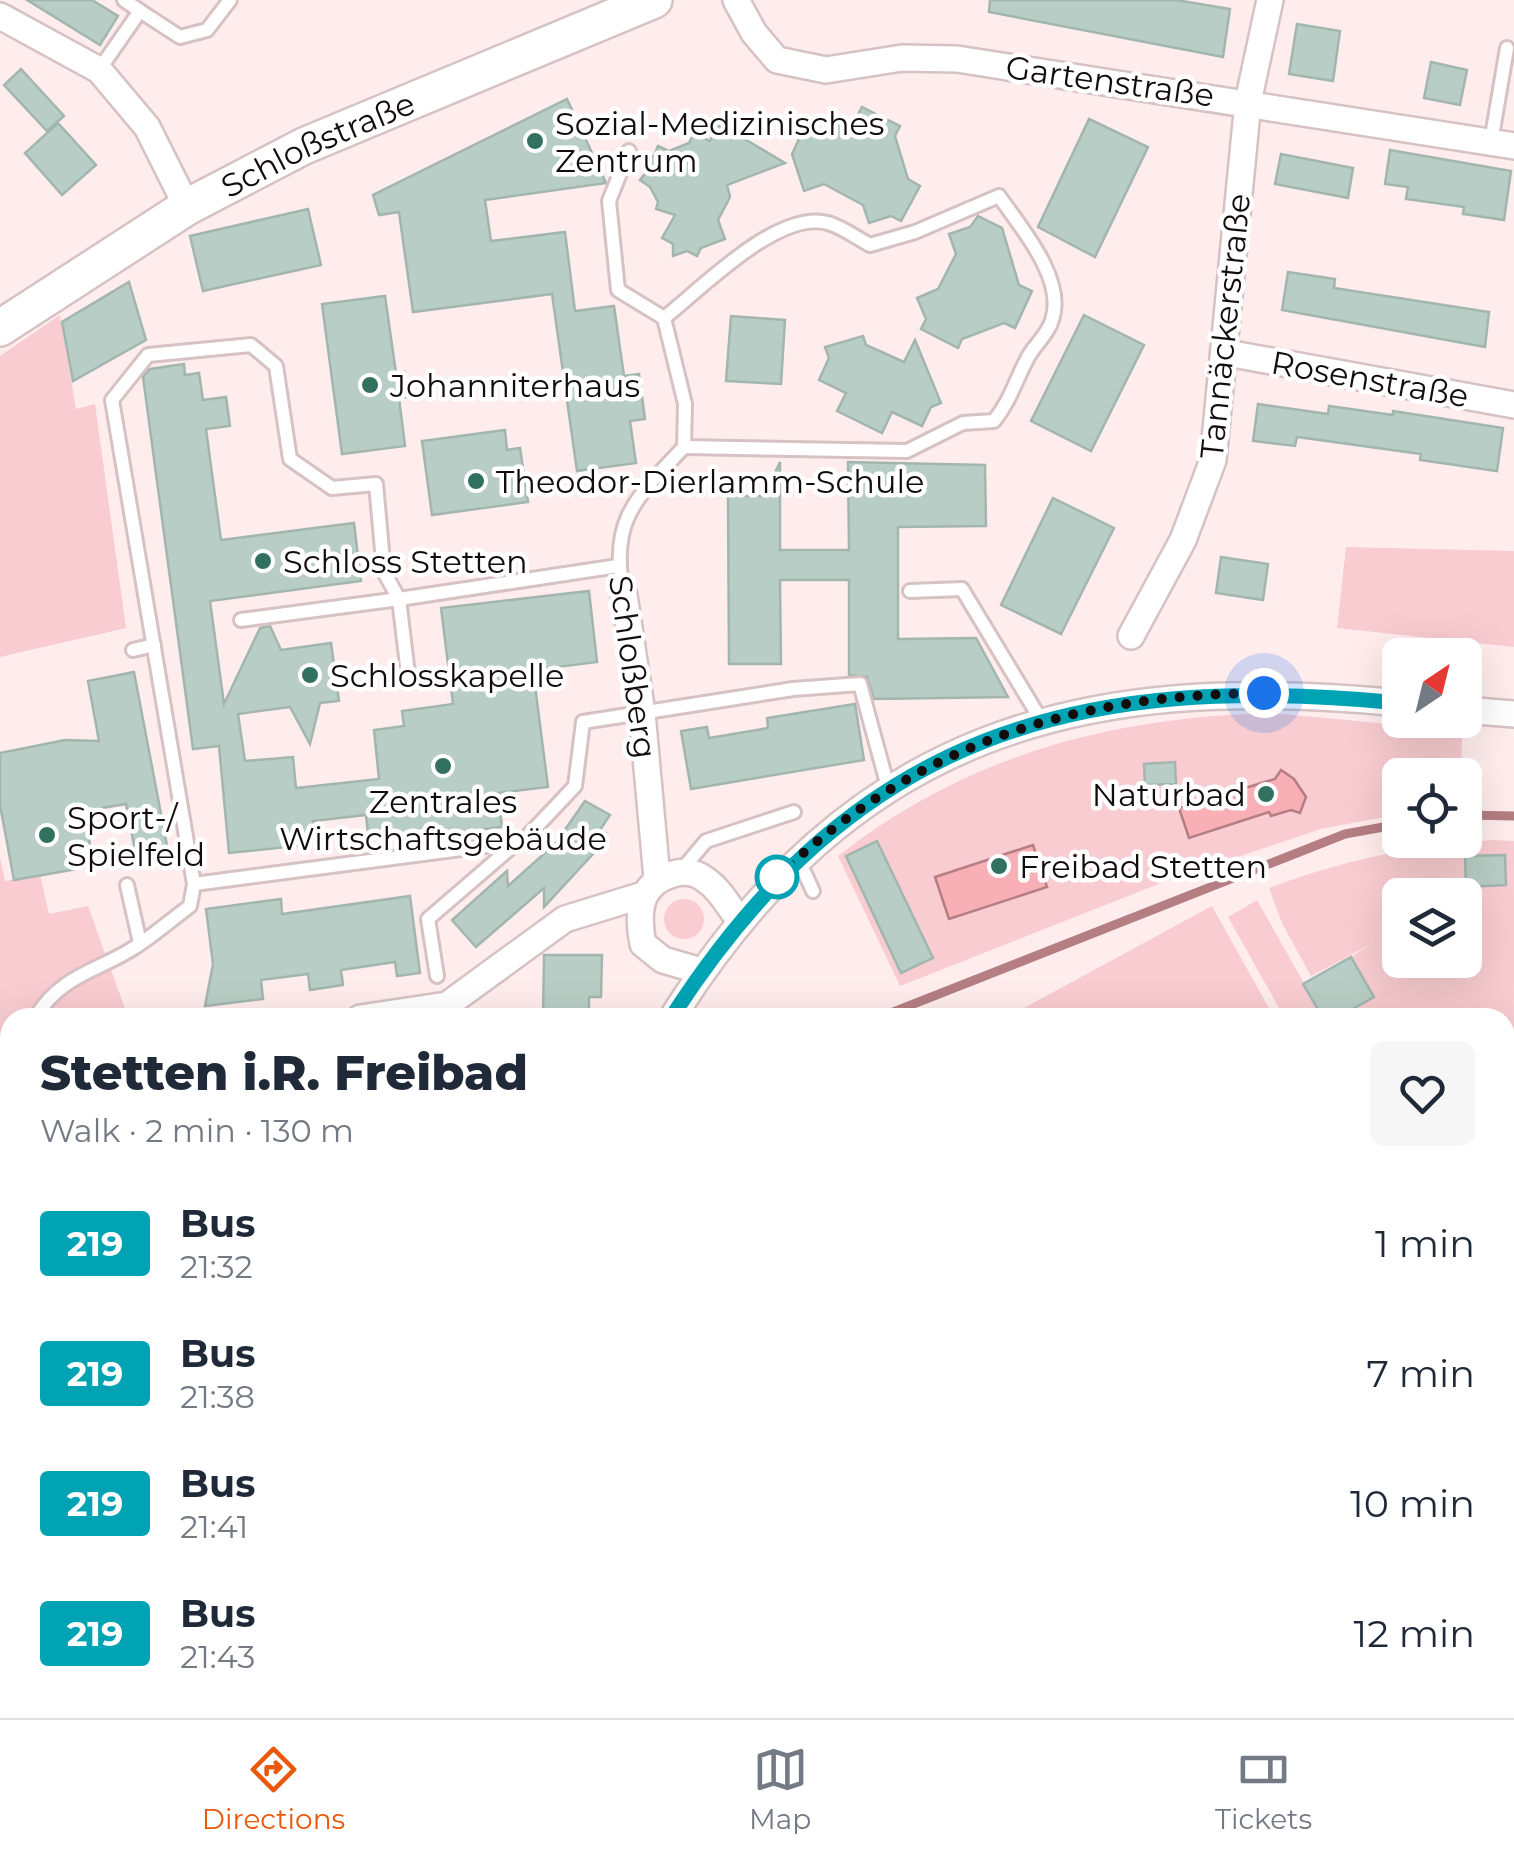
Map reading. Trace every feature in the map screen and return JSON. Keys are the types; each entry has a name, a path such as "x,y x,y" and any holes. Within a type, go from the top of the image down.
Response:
{"main road":[{"name":"Schloßstraße","path":"0,328 187,206 304,146 654,0"}],"street":[{"name":"Gartenstraße","path":"736,0 754,33 777,60 826,70 902,58 957,59 1502,144"},
{"name":"Tannäckerstraße","path":"1130,636 1183,540 1214,460 1248,102 1270,0"},
{"path":"0,16 99,70 147,128 187,206"},
{"name":"Rosenstraße","path":"1226,353 1514,406"},
{"name":"Schloßberg","path":"624,595 642,713 660,882 638,919 643,944 663,960 701,971"},
{"path":"678,1008 739,920 798,858 888,787 947,757 1041,720 1210,694 1382,702"},
{"path":"1482,711 1514,714"},
{"path":"428,1008 448,1005 566,919 660,882 700,875 739,920"}],"lane":[{"path":"124,0 180,38 207,30 230,0"},
{"path":"99,70 140,10"},
{"path":"1502,144 1507,48"},
{"path":"630,151 610,201 618,290 664,318 685,404 684,447 906,451 963,423 994,421 1012,398 1027,359 1052,322 1056,295 1030,242 999,196 915,232 870,245 826,222 755,240 664,318"},
{"path":"40,1008 82,971 140,943 190,906 194,884 112,400 148,355 251,344 276,366 290,458 332,488 376,484 384,572 399,599 408,674"},
{"name":"Schloßberg","path":"624,595 618,566 630,506 684,447"},
{"path":"242,620 618,566"},
{"path":"910,591 962,589 1041,720"},
{"path":"133,650 154,645"},
{"path":"194,884 523,841 575,786 583,722 642,713 860,684 888,787"},
{"path":"660,882 706,841 794,812"},
{"path":"437,976 428,919 516,842"},
{"path":"798,858 813,891"},
{"path":"126,884 140,943"}],"shaded area":[{"path":"60,315 76,409 95,404 126,628 0,657 0,356"},
{"path":"1346,547 1514,551 1514,647 1482,644 1482,638 1430,638 1337,628"},
{"path":"1273,713 1382,723 1382,738 1462,738 1461,758 1382,758 1382,817 1321,829 1161,883 900,986 838,856 887,821 990,767 1098,733 1213,716"},
{"path":"1281,770 1294,779 1306,797 1300,813 1291,810 1271,816 1269,812 1189,838 1179,808 1275,779"},
{"path":"1482,841 1514,841 1514,1008 1353,1008 1373,997 1351,957 1373,943 1311,976 1282,923 1269,888 1382,855 1382,858 1482,858"},
{"path":"1033,845 1047,887 949,919 935,877"},
{"path":"0,858 5,881 40,874 49,914 88,906 125,1008 0,1008"},
{"path":"684,899 698,905 704,919 698,933 684,939 670,933 664,919 670,905"},
{"path":"1257,900 1318,1008 1279,1008 1228,917"},
{"path":"1212,906 1269,1008 1024,1008"}],"building":[{"path":"27,0 92,0 118,16 100,45"},
{"path":"990,0 1176,0 1230,9 1223,57 989,12"},
{"path":"1297,24 1340,31 1333,81 1289,74"},
{"path":"1431,62 1467,70 1460,105 1424,98"},
{"path":"21,69 64,116 47,131 4,85"},
{"path":"567,99 606,183 485,200 491,241 565,232 575,311 614,306 624,376 639,374 645,419 630,421 636,463 577,471 552,294 413,312 399,212 379,215 373,195"},
{"path":"862,107 900,126 895,136 908,179 920,186 901,221 891,216 869,223 863,205 824,184 804,191 792,154 804,128 814,133 856,118"},
{"path":"1089,119 1148,147 1095,257 1038,227"},
{"path":"58,123 96,165 62,195 25,153"},
{"path":"717,125 728,130 739,126 743,138 785,163 727,185 730,197 718,220 725,239 701,248 697,256 687,251 673,256 673,244 662,238 675,215 656,209 658,202 650,187 640,180 647,171 646,158 654,156 658,146 669,151 689,143 694,133 710,141"},
{"path":"1390,150 1511,171 1504,220 1463,214 1464,207 1406,199 1408,187 1385,184"},
{"path":"1281,154 1353,168 1348,198 1275,184"},
{"path":"308,209 321,265 203,291 190,236"},
{"path":"978,216 1002,228 1019,285 1032,291 1015,328 1004,323 962,339 958,348 921,329 926,319 917,298 938,289 956,254 949,234 970,227"},
{"path":"1288,272 1335,279 1334,288 1489,312 1485,347 1282,310"},
{"path":"129,282 146,340 73,381 62,322"},
{"name":"Johanniterhaus","path":"385,296 396,373 405,372 408,397 399,398 405,446 342,454 322,304"},
{"path":"1084,315 1144,345 1091,451 1031,421"},
{"path":"731,316 785,320 781,384 726,381"},
{"path":"863,336 866,345 904,362 915,340 941,403 931,407 922,426 892,412 882,433 837,411 846,393 819,380 829,358 825,347"},
{"path":"184,364 185,375 199,373 203,400 226,397 230,426 206,429 221,540 354,523 361,581 210,601 224,704 260,628 270,626 281,650 331,643 339,701 320,703 310,744 290,707 238,714 245,761 293,757 296,788 379,779 374,730 404,726 402,711 453,704 441,608 589,591 597,662 533,670 548,787 498,793 502,827 402,839 398,830 368,833 366,815 313,821 315,844 229,853 219,746 193,749 143,377 150,369"},
{"path":"1258,404 1328,414 1329,406 1393,415 1393,411 1503,428 1497,471 1420,460 1421,454 1297,437 1295,446 1253,441"},
{"name":"Theodor-Dierlamm-Schule","path":"505,430 507,450 520,448 528,502 432,515 422,441"},
{"path":"780,462 780,550 849,550 848,462 985,465 986,526 898,527 898,639 976,638 1008,697 874,699 867,677 849,675 849,580 780,580 781,664 729,664 728,496 764,496"},
{"path":"1053,498 1114,528 1061,634 1001,605"},
{"path":"1221,557 1268,564 1263,600 1216,593"},
{"path":"134,672 169,856 137,861 126,804 84,811 94,866 14,880 0,805 0,753 65,740 99,741 88,681"},
{"path":"855,704 864,760 691,789 681,731 707,727 709,738 768,728 767,718"},
{"path":"1175,762 1176,784 1145,785 1144,764"},
{"path":"585,801 610,815 600,830 606,833 593,854 544,907 544,888 476,947 452,920 507,871 508,886 555,844"},
{"path":"877,841 933,958 901,973 846,856"},
{"path":"1505,855 1506,885 1482,886 1482,878 1466,878 1465,858"},
{"path":"410,896 420,973 397,976 395,962 341,970 343,985 310,990 308,974 261,980 263,999 205,1006 213,964 206,909 281,899 282,914"},
{"path":"544,955 602,955 601,997 589,997 589,1008 543,1008"},
{"path":"1351,957 1374,997 1355,1008 1317,1008 1303,984"}],"waterway":[{"path":"1482,815 1514,816"},
{"path":"903,1008 1345,834 1382,827"}],"bus line":[{"name":"219","path":"677,1008 739,920 778,876 888,787 947,757 1041,720 1105,707 1210,694 1264,693 1382,701"}],"place":[{"name":"Sozial-Medizinisches Zentrum","path":"535,141"},
{"name":"Johanniterhaus","path":"370,385"},
{"name":"Theodor-Dierlamm-Schule","path":"476,481"},
{"name":"Schloss Stetten","path":"263,561"},
{"name":"Schlosskapelle","path":"310,675"},
{"name":"Zentrales Wirtschaftsgebäude","path":"443,766"},
{"name":"Naturbad","path":"1266,794"},
{"name":"Sport-/ Spielfeld","path":"47,835"},
{"name":"Freibad Stetten","path":"999,866"}],"route":[{"path":"777,877 888,787 990,739 1041,720 1105,707 1210,694 1264,693"}]}
